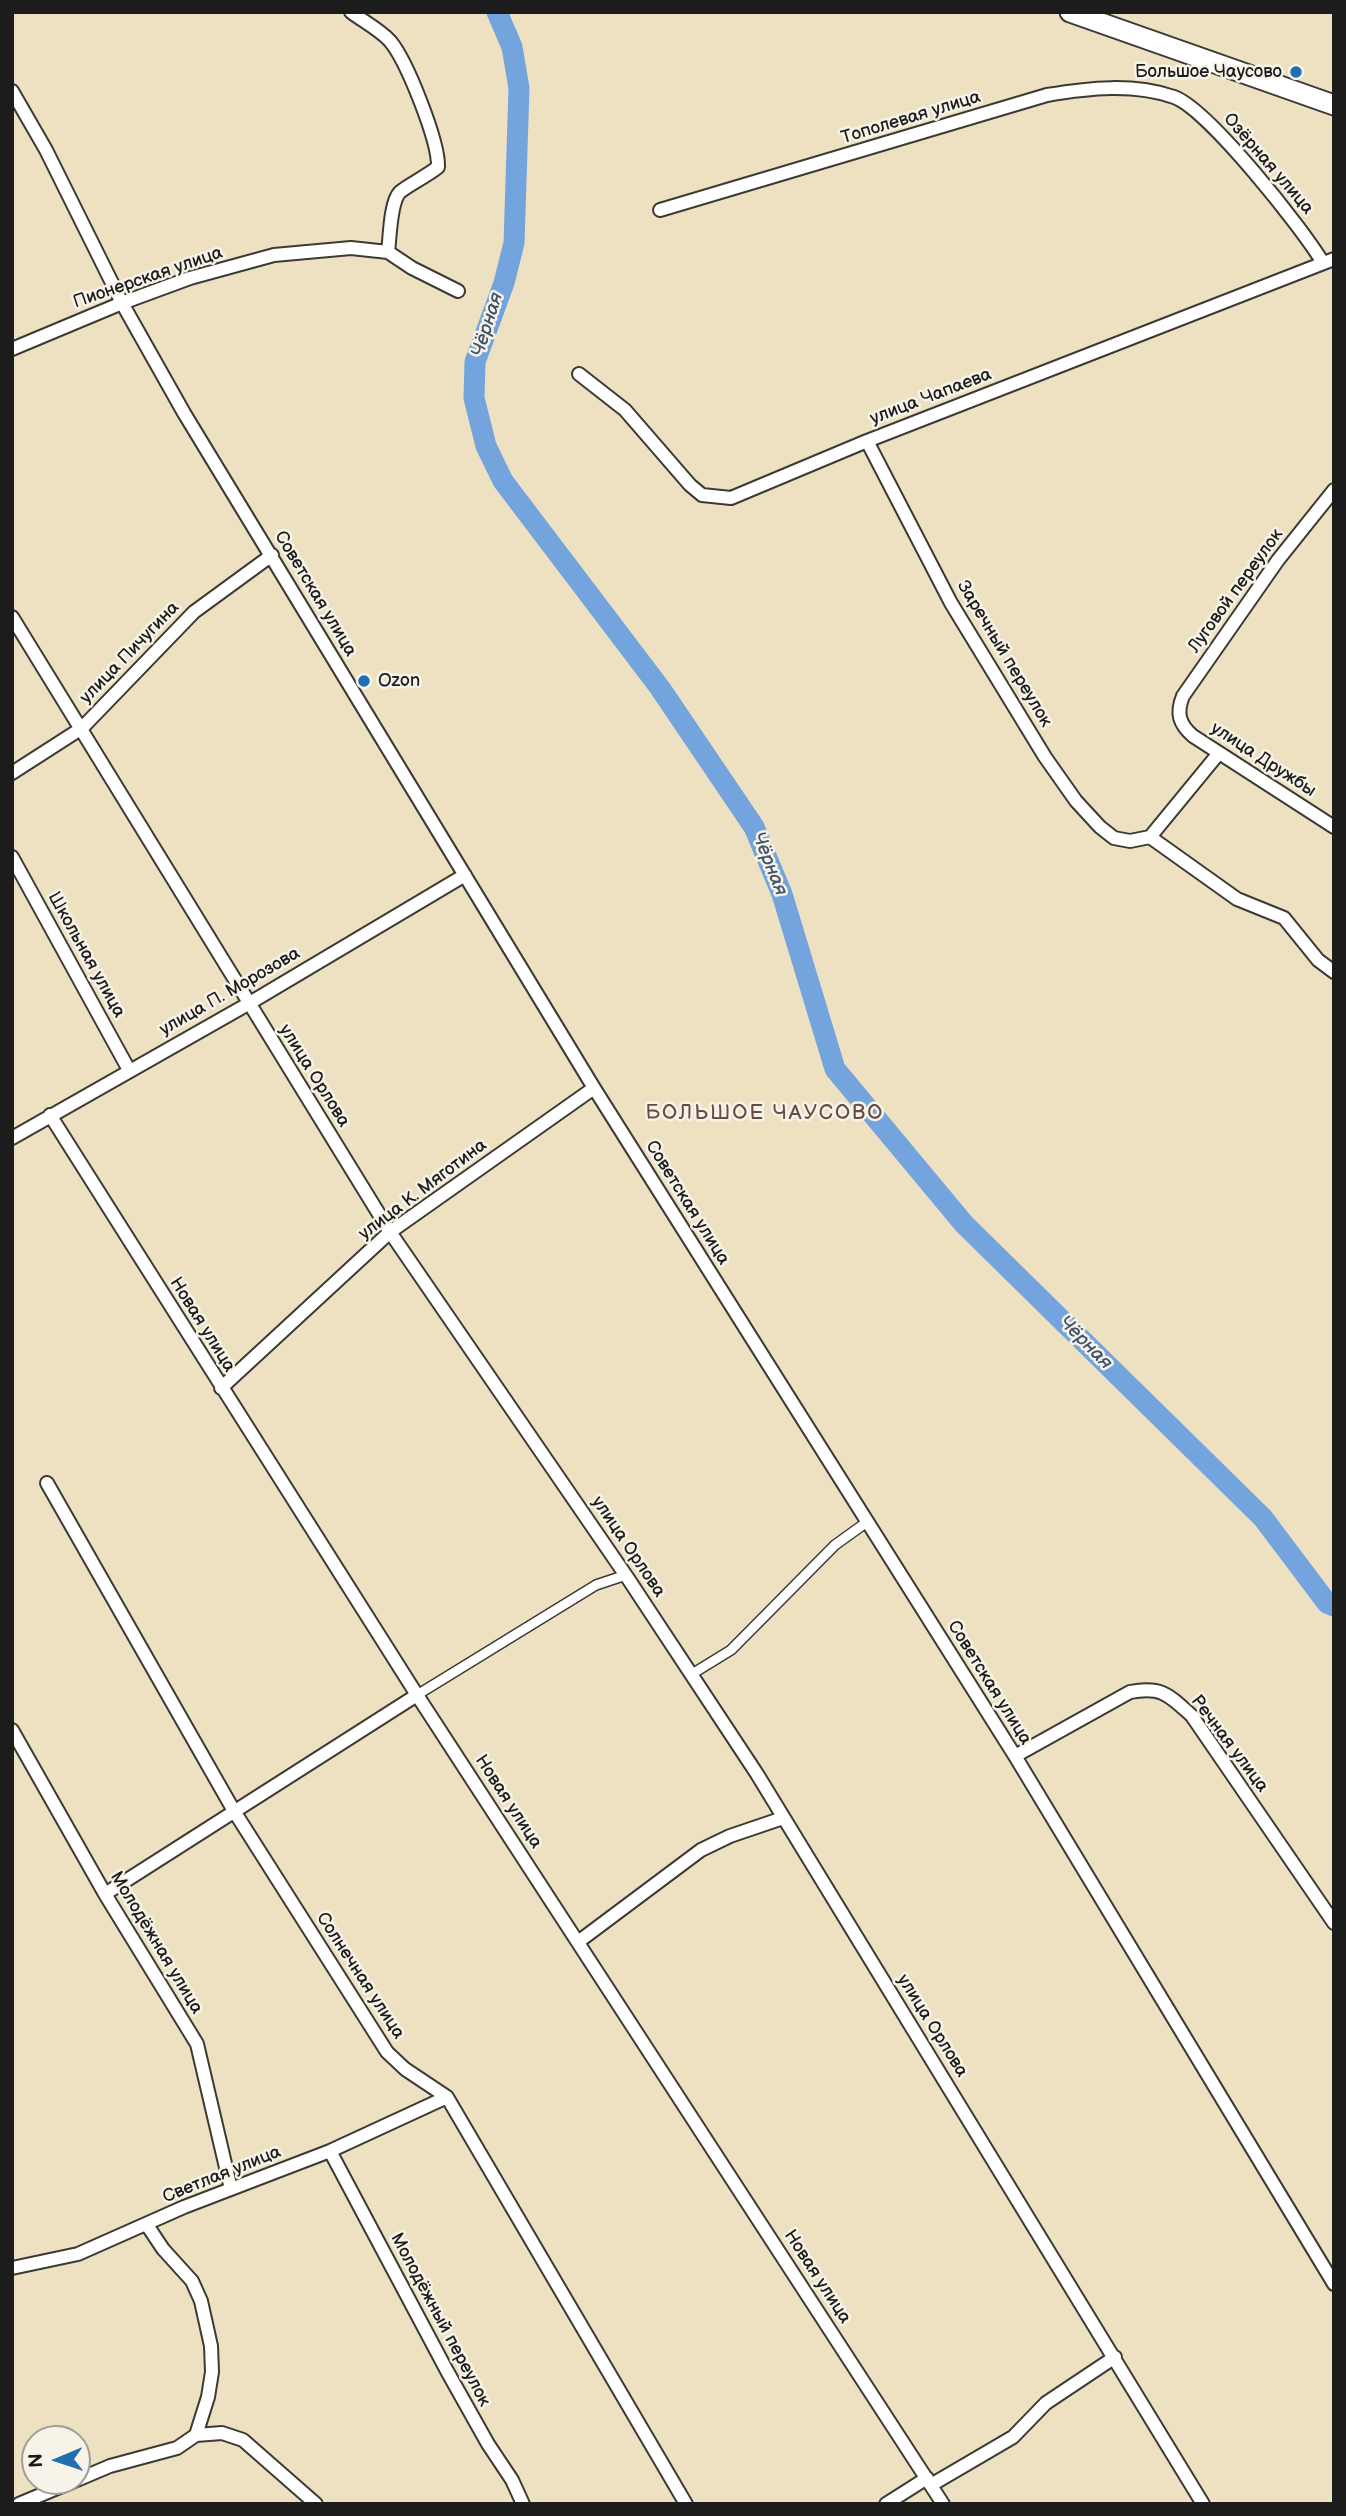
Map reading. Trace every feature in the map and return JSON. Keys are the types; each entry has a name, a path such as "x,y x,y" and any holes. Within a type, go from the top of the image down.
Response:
{"highway":[{"path":"1070,12 1334,105"}],"street":[{"path":"351,12 389,39 401,57 438,155 438,167 399,193 392,218 388,252"},
{"name":"Тополевая улица","path":"660,210 1047,95 1079,90 1129,88 1176,98"},
{"name":"Советская улица","path":"12,91 46,150 122,303 184,413 594,1088 1015,1756 1334,2284"},
{"name":"Озёрная улица","path":"1176,98 1206,120 1222,136 1328,261"},
{"name":"Пионерская улица","path":"12,349 190,278 274,256 351,248 388,252 412,268 458,291"},
{"name":"улица Чапаева","path":"579,374 625,410 690,485 702,495 731,498 867,441 1328,261"},
{"name":"Заречный переулок","path":"867,441 951,603 1045,757 1076,802 1114,838 1130,841 1150,837"},
{"name":"Луговой переулок","path":"1179,717 1178,707 1183,696 1278,560 1334,490"},
{"name":"улица Пичугина","path":"12,773 82,729 194,612 272,555"},
{"name":"улица Орлова","path":"12,617 390,1232 626,1575 783,1818 1203,2504"},
{"name":"улица Дружбы","path":"1179,717 1183,727 1193,736 1334,827"},
{"path":"1219,753 1150,837 1237,899 1284,918 1318,960 1334,972"},
{"name":"Школьная улица","path":"12,857 129,1070"},
{"name":"улица П. Морозова","path":"12,1138 248,1004 465,875"},
{"name":"улица К. Мяготина","path":"221,1388 390,1232 594,1088"},
{"name":"Новая улица","path":"50,1115 416,1695 943,2504"},
{"name":"Солнечная улица","path":"47,1483 234,1811 387,2052 447,2097 686,2504"},
{"path":"692,1674 731,1650 835,1545 867,1522"},
{"path":"105,1894 416,1695 596,1585 626,1575"},
{"name":"Речная улица","path":"1015,1756 1130,1692 1150,1689 1169,1694 1192,1717 1334,1923"},
{"name":"Молодёжная улица","path":"12,1730 105,1894 197,2044 232,2189"},
{"path":"578,1942 701,1850 730,1836 783,1818"},
{"name":"Светлая улица","path":"15,2265 78,2254 184,2207 330,2151 447,2097"},
{"name":"Молодёжный переулок","path":"330,2151 447,2371 488,2444 512,2480 523,2504"},
{"path":"147,2225 163,2249 192,2281 201,2301 211,2346 212,2371 208,2397 196,2435"},
{"path":"886,2504 1013,2437 1045,2403 1115,2357"},
{"path":"91,2474 121,2462 166,2453 196,2435 222,2433 243,2440 316,2504"},
{"path":"15,2502 34,2495"}],"waterway":[{"name":"Чёрная","path":"497,12 512,47 519,88 514,243 504,283 475,362 474,398 486,446 503,481 660,688 754,827 782,894 835,1069 964,1224 1263,1518 1327,1603 1334,1606"}],"place":[{"name":"Большое Чаусово","path":"1296,72"},
{"name":"Ozon","path":"364,681"}],"district":[{"name":"БОЛЬШОЕ ЧАУСОВО","path":"765,1114"}]}
